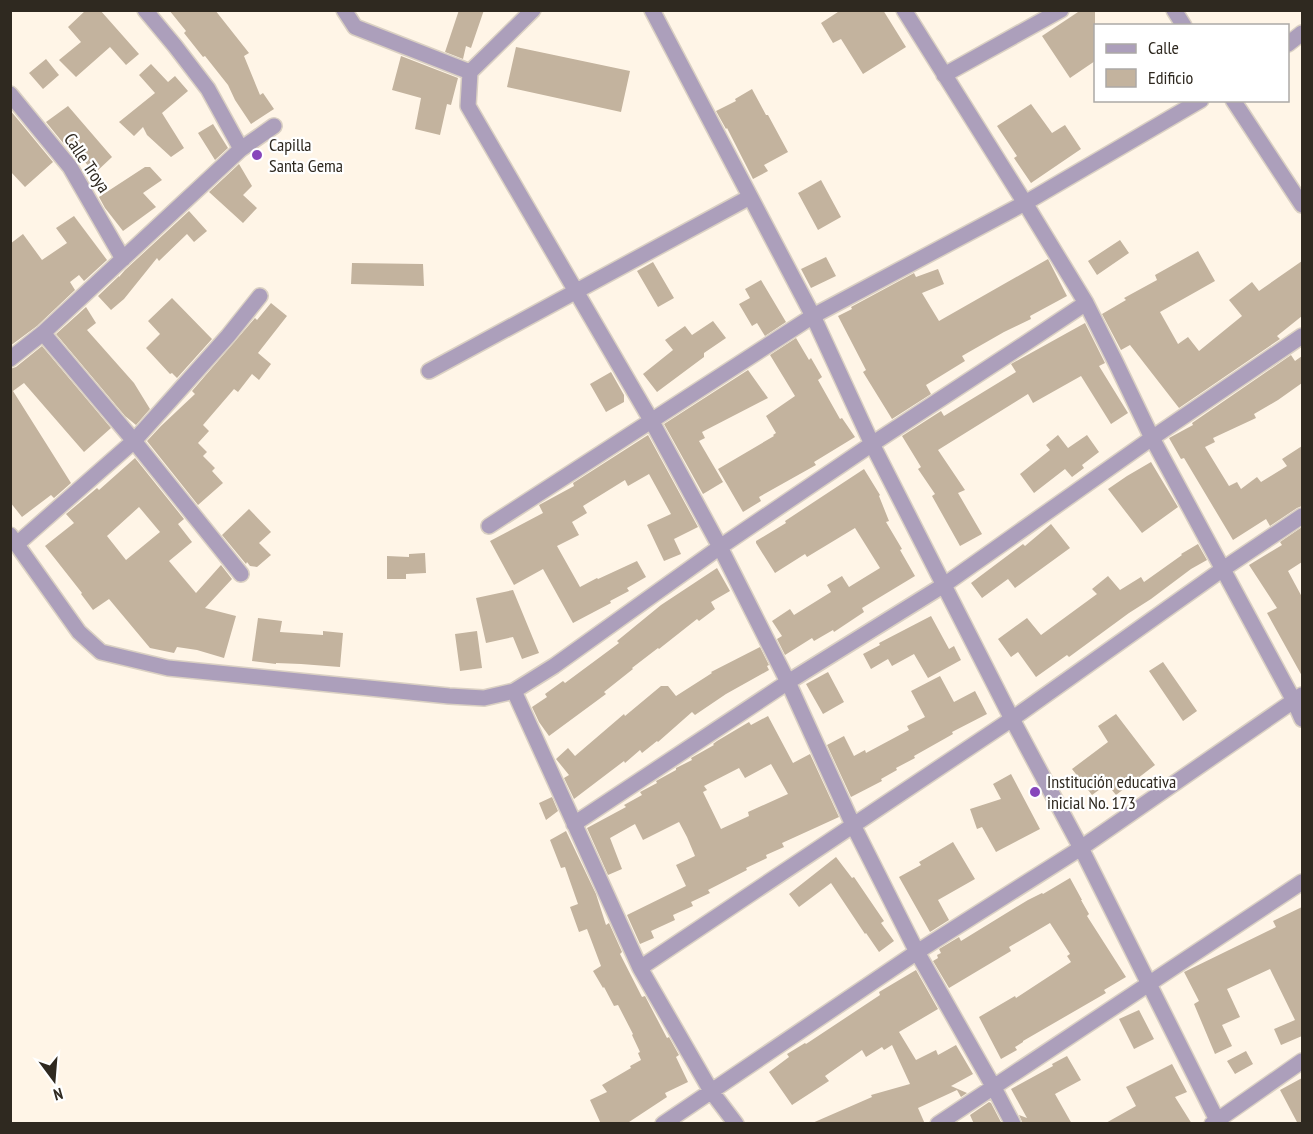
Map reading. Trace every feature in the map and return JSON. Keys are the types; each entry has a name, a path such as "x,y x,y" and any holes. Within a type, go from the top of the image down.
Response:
{"street":[{"path":"145,10 208,89 241,149"},
{"path":"344,10 355,27 470,72"},
{"path":"533,10 470,72 468,106 651,420 720,547 788,682 853,825 916,952 1013,1124"},
{"path":"652,10 813,316 872,444 1012,719 1081,848 1216,1122 1302,1061"},
{"path":"904,10 1086,303 1152,438 1223,569 1298,698 1302,719"},
{"path":"944,75 1061,10"},
{"path":"1174,10 1183,24"},
{"path":"1289,43 1302,33"},
{"name":"Calle Troya","path":"10,94 70,167 123,259"},
{"path":"489,526 813,316 1025,202 1198,102"},
{"path":"1234,102 1302,205"},
{"path":"10,359 44,333 241,149 274,126"},
{"path":"429,371 750,197"},
{"path":"260,296 228,336 134,441 14,540 79,632 101,652 168,668 483,698 514,691 554,666 720,547 1086,303"},
{"path":"44,333 241,574"},
{"path":"574,824 788,682 944,585 1152,438 1302,336"},
{"path":"640,968 1012,719 1223,569 1302,516"},
{"path":"514,691 640,968 711,1091 736,1124"},
{"path":"663,1124 916,952 1081,848 1298,698"},
{"path":"938,1124 1302,882"}],"building":[{"path":"86,10 100,10 139,54 126,65 110,47 76,77 59,60 81,42 68,27"},
{"path":"169,10 215,10 249,53 244,56 260,95 263,93 274,109 251,124 228,85 184,33 186,31"},
{"path":"459,10 484,10 471,48 466,46 463,59 445,52"},
{"path":"841,10 883,10 906,47 863,74 841,39 833,43 821,23"},
{"path":"1081,10 1095,10 1094,62 1070,78 1042,36"},
{"path":"516,47 630,71 621,112 507,87"},
{"path":"401,56 458,78 451,105 447,104 440,135 415,129 421,98 392,90"},
{"path":"46,59 59,75 43,89 29,73"},
{"path":"151,64 168,82 175,76 188,91 162,113 184,148 171,157 147,135 143,127 134,136 119,122 155,93 139,75"},
{"path":"752,89 788,152 764,165 768,171 753,179 716,111 736,101 735,99"},
{"path":"1031,104 1052,133 1065,125 1081,149 1031,183 1014,158 1017,156 997,126"},
{"path":"68,106 112,157 95,173 71,147 68,149 46,122"},
{"path":"10,110 53,162 25,187 10,171"},
{"path":"213,124 228,148 215,160 198,133"},
{"path":"239,164 252,186 243,195 257,208 243,223 209,192"},
{"path":"145,167 150,167 162,180 143,193 156,207 123,231 99,197"},
{"path":"821,180 841,217 818,230 798,193"},
{"path":"189,211 207,231 194,242 187,234 159,261 157,258 124,299 111,310 98,296"},
{"path":"74,216 107,260 84,281 79,275 70,282 75,290 37,326 10,346 10,244 23,234 42,260 67,243 56,228"},
{"path":"1120,240 1129,253 1097,275 1088,261"},
{"path":"1198,251 1215,281 1160,312 1178,344 1188,337 1199,351 1242,316 1229,300 1252,282 1259,291 1302,261 1302,316 1277,336 1280,339 1179,408 1130,345 1121,350 1102,314 1126,300 1124,298 1157,280 1155,275"},
{"path":"826,257 836,276 811,288 801,269"},
{"path":"1048,259 1067,296 1030,316 1031,319 962,356 965,361 926,385 931,394 892,419 863,372 866,370 838,316 914,273 916,277 938,269 944,284 922,293 939,321"},
{"path":"653,262 674,298 658,307 637,271"},
{"path":"352,263 423,264 424,286 351,284"},
{"path":"761,280 786,322 765,336 757,323 752,326 739,304 750,298 745,289"},
{"path":"172,298 212,339 177,378 172,373 170,374 146,348 160,334 148,321"},
{"path":"271,303 287,316 258,353 271,364 259,380 252,374 238,392 234,389 203,425 209,431 198,443 207,452 203,456 215,468 212,471 223,483 198,505 147,441 195,394 192,391 255,318 257,320"},
{"path":"86,307 96,323 87,330 134,383 150,409 136,425 125,416 56,334"},
{"path":"713,321 726,338 657,392 643,374 673,350 665,340 685,326 692,335"},
{"path":"1085,323 1105,363 1099,366 1128,413 1111,424 1081,376 1033,403 1028,394 938,450 965,490 958,493 982,534 960,546 932,496 935,494 918,469 921,467 902,436 941,411 944,416 1016,372 1011,364"},
{"path":"796,338 822,377 818,380 840,419 842,418 855,437 814,462 816,465 759,497 761,501 743,512 718,469 776,433 766,416 795,396 770,355"},
{"path":"42,346 111,428 84,452 24,383 13,391 71,483 54,498 51,495 22,517 10,502 10,369 16,367"},
{"path":"1291,355 1295,361 1302,356 1302,383 1254,414 1256,418 1213,438 1215,442 1205,447 1229,486 1237,482 1241,489 1257,477 1261,482 1287,466 1282,459 1302,446 1302,506 1270,526 1266,519 1233,540 1184,458 1181,459 1169,438 1193,425 1192,423"},
{"path":"748,370 768,398 702,432 705,438 699,441 723,482 703,494 664,424"},
{"path":"611,372 624,395 624,402 606,412 590,384"},
{"path":"648,435 698,527 674,539 681,554 664,561 647,525 671,514 649,474 628,486 625,480 583,506 587,513 572,522 579,535 557,546 580,587 637,561 646,577 627,588 629,591 610,601 611,603 573,623 543,569 514,585 490,541 543,513 539,505 574,486 573,483"},
{"path":"1058,435 1068,448 1087,435 1099,452 1082,465 1084,468 1072,477 1065,469 1034,493 1020,474 1050,450 1046,445"},
{"path":"135,458 184,519 178,524 192,542 169,561 196,593 221,565 232,579 205,608 236,616 224,658 177,647 174,653 150,648 109,599 93,610 45,546 74,523 66,514 97,488 99,490","holes":["139,507 160,532 126,560 107,536"]},
{"path":"1151,462 1178,507 1142,533 1108,489"},
{"path":"864,469 880,495 889,521 886,522 915,576 862,608 864,612 834,632 833,630 814,641 812,638 785,655 777,639 782,636 772,621 790,609 794,615 831,592 827,585 842,576 849,587 880,568 855,528 807,557 805,554 775,573 756,541"},
{"path":"249,509 271,532 259,543 271,555 257,567 250,566 247,562 246,564 222,535"},
{"path":"1051,524 1070,548 1015,588 1008,579 982,598 971,583 1023,544 1025,546"},
{"path":"1302,527 1302,562 1288,571 1302,597 1302,676 1267,613 1277,608 1249,565 1282,545 1280,542"},
{"path":"1198,544 1207,560 1191,569 1069,657 1067,655 1036,677 1018,652 1011,657 998,639 1027,618 1041,635 1097,594 1092,589 1108,576 1120,590 1141,577 1144,582"},
{"path":"425,553 426,573 406,574 406,579 387,579 387,556 409,557 409,554"},
{"path":"717,568 730,591 711,602 715,609 699,621 697,619 658,648 604,692 606,694 549,736 532,707 547,697 545,694 563,681 565,683 619,643 617,641 661,605"},
{"path":"513,590 539,653 522,659 513,637 486,643 476,598"},
{"path":"931,616 949,649 954,646 961,660 928,678 914,654 892,666 888,659 871,669 863,654"},
{"path":"258,618 282,621 280,632 323,635 323,631 343,633 340,667 252,661"},
{"path":"477,631 482,668 460,671 455,634"},
{"path":"760,647 769,665 767,666 769,670 726,694 695,715 692,712 658,742 642,753 640,750 574,799 564,778 569,775 556,759 568,748 575,756 661,686 668,686 676,696 711,672"},
{"path":"1163,662 1197,711 1183,721 1149,671"},
{"path":"828,672 844,702 823,714 806,684"},
{"path":"940,676 954,702 975,691 987,714 952,732 953,734 896,768 897,770 881,779 882,781 851,797 827,745 844,736 854,756 865,750 866,753 909,730 907,726 925,717 911,691"},
{"path":"1116,714 1155,765 1116,795 1107,784 1092,795 1072,769 1108,742 1098,726"},
{"path":"768,716 793,763 810,754 839,817 782,843 784,847 766,855 767,858 708,890 710,893 691,902 693,906 673,915 675,920 651,931 654,938 640,944 627,915 686,886 676,865 695,856 687,837 679,822 643,840 635,824 610,838 622,869 608,875 587,828 626,807 624,805 642,795 640,792 692,760 691,758 717,741 749,722 751,725","holes":["771,764 788,794 748,812 749,816 721,829 703,792 707,790 704,786 739,768 745,778"]},
{"path":"1011,774 1040,829 996,852 982,827 977,829 970,809 1001,799 993,784"},
{"path":"552,797 558,811 546,820 539,803"},
{"path":"566,831 596,894 606,925 609,923 622,952 620,954 642,997 645,996 667,1038 669,1037 679,1055 676,1057 688,1082 665,1093 667,1097 626,1124 601,1124 590,1100 607,1092 602,1085 641,1060 633,1034 618,1005 614,1006 593,971 601,966 587,929 579,932 570,907 578,904 565,867 561,868 550,840"},
{"path":"953,842 975,879 938,900 949,920 930,932 899,877 921,865 919,862"},
{"path":"836,857 852,878 854,877 884,921 881,923 894,941 879,952 831,883 799,907 789,894"},
{"path":"1070,878 1089,914 1087,916 1126,977 1104,990 1106,993 1023,1041 1015,1047 1017,1050 1001,1059 979,1017 1015,996 1016,998 1071,962 1067,956 1070,954 1050,923 1009,947 1011,951 949,988 933,961 941,953 939,949 959,937 961,941 1028,900"},
{"path":"1302,907 1302,1036 1281,1045 1274,1029 1295,1020 1270,969 1227,989 1240,1017 1222,1025 1232,1046 1215,1054 1194,1004 1199,1001 1184,972 1276,927 1273,921"},
{"path":"916,970 938,1009 899,1032 916,1060 936,1050 938,1055 956,1045 973,1074 951,1086 967,1093 961,1097 957,1090 918,1108 925,1124 810,1124 872,1097 871,1095 910,1084 892,1045 884,1050 882,1047 866,1057 862,1050 825,1076 829,1081 792,1105 769,1072 789,1057 787,1054 806,1044 880,995 879,992"},
{"path":"1139,1010 1154,1039 1134,1049 1119,1019"},
{"path":"1246,1051 1253,1064 1235,1074 1227,1061"},
{"path":"1067,1056 1081,1080 1055,1094 1072,1124 1023,1124 1019,1115 1027,1118 1011,1089"},
{"path":"1172,1064 1187,1092 1175,1097 1192,1124 1104,1124 1136,1106 1126,1087"},
{"path":"1302,1078 1302,1124 1298,1124 1280,1090"},
{"path":"989,1102 1002,1124 974,1124 970,1115"}],"place":[{"name":"Capilla Santa Gema","path":"257,155"},
{"name":"Institución educativa inicial No. 173","path":"1035,792"}]}
